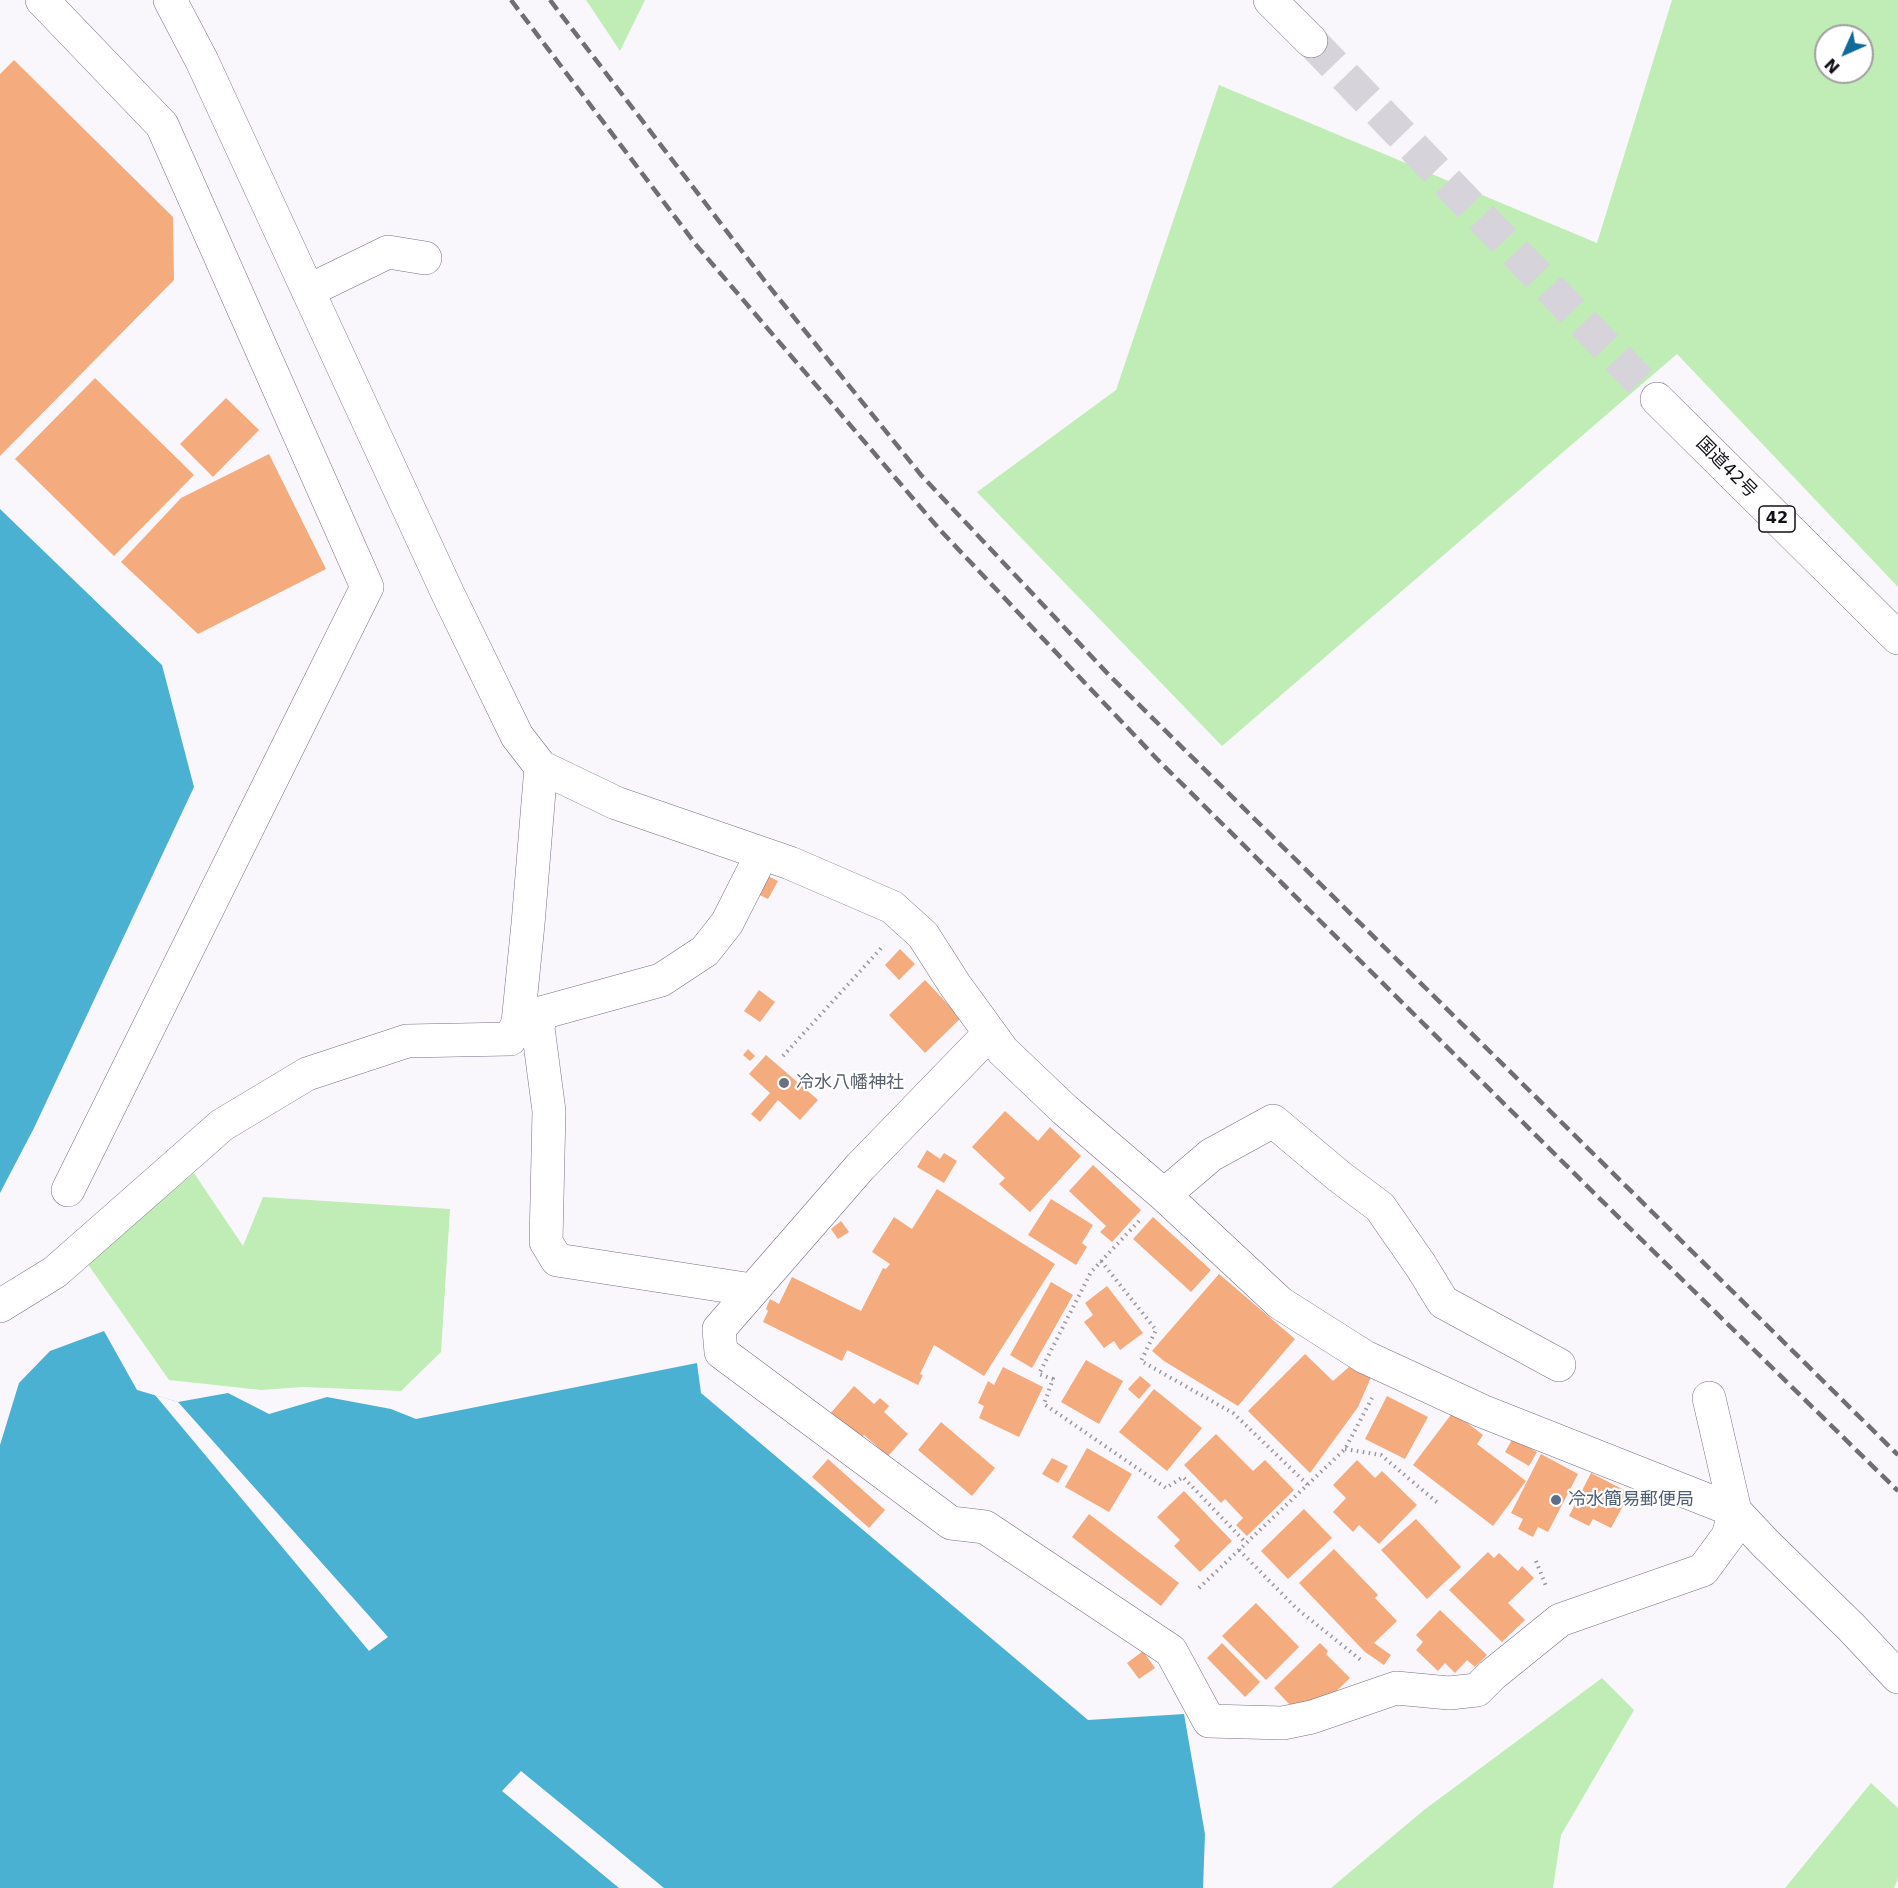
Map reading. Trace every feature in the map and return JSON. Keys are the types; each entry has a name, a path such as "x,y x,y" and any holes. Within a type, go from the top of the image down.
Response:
{"main road":[{"path":"42,0 162,125 367,587 68,1190"},
{"path":"170,0 202,61 443,584 516,736 541,767 616,803 790,863 892,907 923,935 955,985 1003,1051 1065,1110 1164,1195 1280,1303 1365,1357 1387,1368 1482,1411 1735,1510 1898,1677"},
{"path":"1270,0 1311,41"},
{"path":"308,291 388,252 425,258"},
{"name":"国道42号","path":"1657,399 1898,638"},
{"path":"541,767 528,924 528,1025 549,1111 546,1242 556,1260 753,1290"},
{"path":"0,1306 55,1272 222,1125 306,1074 408,1041 510,1039 542,1013 661,980 705,951 727,924 762,854"},
{"path":"990,1033 860,1167 719,1329 722,1352 951,1523 985,1527 1172,1651 1209,1721 1282,1723 1312,1717 1396,1688 1449,1693 1477,1690 1560,1620 1703,1569 1728,1536 1735,1510 1709,1398"},
{"path":"1164,1195 1211,1155 1273,1121 1380,1207 1443,1302 1559,1365"}],"path":[{"path":"783,1056 906,920"},
{"path":"1164,1195 1091,1272 1039,1374 1053,1379 1044,1404 1166,1488 1183,1477 1246,1543"},
{"path":"1101,1261 1156,1330 1141,1360 1233,1413 1308,1485"},
{"path":"1199,1588 1345,1449 1387,1368"},
{"path":"1345,1449 1381,1455 1439,1504"},
{"path":"1239,1550 1296,1608 1396,1688"}],"green space":[{"path":"586,0 645,0 620,51"},
{"path":"1672,0 1898,0 1898,587 1677,354 1222,746 977,492 1116,390 1219,85 1597,243"},
{"path":"194,1173 243,1246 263,1197 450,1209 441,1352 401,1391 303,1387 261,1390 169,1380 87,1263"},
{"path":"1602,1678 1634,1710 1561,1835 1553,1888 1331,1888 1424,1810"},
{"path":"1871,1783 1898,1808 1898,1879 1894,1888 1785,1888"}],"water":[{"path":"0,509 162,665 194,787 34,1128 0,1193"},
{"path":"104,1331 137,1390 178,1402 228,1393 269,1414 327,1397 391,1409 416,1419 697,1363 701,1393 1088,1720 1184,1714 1205,1834 1203,1888 0,1888 0,1445 19,1383 50,1351"}],"pier":[{"path":"155,1395 178,1402 388,1637 369,1651"},
{"path":"521,1771 664,1888 619,1888 502,1791"}],"building":[{"path":"14,60 173,217 174,280 0,456 0,74"},
{"path":"95,378 194,475 114,556 15,459"},
{"path":"226,398 259,430 213,477 180,444"},
{"path":"269,454 326,569 198,634 121,562 181,498"},
{"path":"766,875 778,881 768,899 757,894"},
{"path":"900,949 915,964 899,980 885,965"},
{"path":"925,980 961,1018 925,1053 889,1015"},
{"path":"759,990 775,1002 760,1022 744,1011"},
{"path":"748,1049 755,1056 750,1061 743,1055"},
{"path":"766,1055 818,1100 800,1120 778,1100 760,1122 751,1114 770,1093 749,1074"},
{"path":"1005,1111 1038,1141 1050,1127 1081,1156 1030,1212 999,1184 1005,1178 972,1147"},
{"path":"927,1150 940,1159 944,1153 957,1161 944,1183 917,1167"},
{"path":"1093,1165 1141,1210 1112,1242 1100,1232 1106,1226 1069,1191"},
{"path":"937,1189 1055,1264 984,1376 934,1345 920,1374 923,1375 918,1385 847,1350 842,1361 763,1322 770,1299 779,1304 792,1277 861,1311 883,1268 886,1269 890,1264 872,1252 894,1217 912,1229"},
{"path":"1051,1199 1093,1225 1082,1243 1087,1247 1076,1265 1028,1235"},
{"path":"1153,1217 1211,1270 1191,1292 1133,1239"},
{"path":"841,1221 849,1232 838,1239 831,1229"},
{"path":"1219,1274 1295,1339 1238,1406 1164,1361 1152,1351"},
{"path":"1051,1282 1073,1295 1032,1368 1010,1355"},
{"path":"1107,1286 1143,1333 1120,1350 1114,1341 1104,1348 1084,1322 1093,1315 1085,1303"},
{"path":"1305,1354 1333,1381 1349,1367 1372,1375 1358,1407 1310,1473 1248,1411"},
{"path":"1086,1360 1123,1381 1099,1424 1061,1402"},
{"path":"1003,1367 1043,1387 1019,1437 979,1418 984,1406 978,1403 988,1381 994,1385"},
{"path":"1140,1376 1151,1385 1139,1399 1128,1389"},
{"path":"854,1386 874,1404 880,1398 889,1406 884,1412 908,1434 888,1456 864,1435 859,1441 829,1415"},
{"path":"1154,1389 1202,1428 1167,1471 1119,1432"},
{"path":"1387,1396 1428,1417 1405,1459 1365,1439"},
{"path":"1453,1412 1483,1435 1477,1444 1526,1481 1493,1526 1413,1465"},
{"path":"941,1422 995,1468 972,1496 918,1450"},
{"path":"1216,1434 1253,1471 1265,1460 1294,1490 1247,1536 1236,1525 1243,1518 1225,1499 1221,1503 1184,1465"},
{"path":"1513,1438 1537,1452 1529,1466 1505,1452"},
{"path":"1087,1448 1132,1474 1109,1512 1065,1487"},
{"path":"1541,1454 1578,1474 1548,1532 1538,1527 1533,1537 1518,1529 1523,1519 1511,1513"},
{"path":"1052,1458 1068,1466 1058,1483 1042,1474"},
{"path":"828,1459 885,1510 869,1528 812,1477"},
{"path":"1357,1460 1375,1478 1382,1471 1417,1505 1379,1544 1359,1525 1353,1532 1333,1512 1346,1498 1333,1485"},
{"path":"1591,1473 1630,1493 1611,1528 1593,1519 1589,1526 1569,1516"},
{"path":"1184,1491 1232,1541 1200,1572 1174,1546 1180,1540 1157,1517"},
{"path":"1304,1509 1332,1538 1288,1579 1261,1551"},
{"path":"1089,1514 1179,1583 1161,1606 1072,1537"},
{"path":"1416,1519 1461,1567 1427,1599 1381,1550"},
{"path":"1334,1549 1378,1595 1375,1598 1397,1621 1374,1643 1391,1655 1384,1665 1365,1652 1299,1583"},
{"path":"1488,1552 1494,1558 1499,1553 1518,1571 1522,1566 1534,1578 1508,1603 1525,1620 1502,1642 1449,1590"},
{"path":"1256,1603 1299,1647 1266,1680 1222,1636"},
{"path":"1440,1610 1487,1655 1475,1667 1467,1660 1455,1673 1445,1663 1438,1671 1416,1650 1423,1642 1416,1635"},
{"path":"1222,1643 1260,1682 1245,1697 1207,1658"},
{"path":"1320,1643 1328,1651 1326,1654 1350,1678 1322,1705 1291,1706 1274,1688"},
{"path":"1143,1651 1155,1668 1139,1679 1127,1663"}],"tunnel":[{"path":"1311,41 1657,399"}],"railway":[{"path":"511,0 697,246 940,530 1157,759 1898,1491"},
{"path":"550,0 764,280 921,475 1109,675 1898,1455"}],"place":[{"name":"冷水八幡神社","path":"784,1083"},
{"name":"冷水簡易郵便局","path":"1556,1500"}]}
